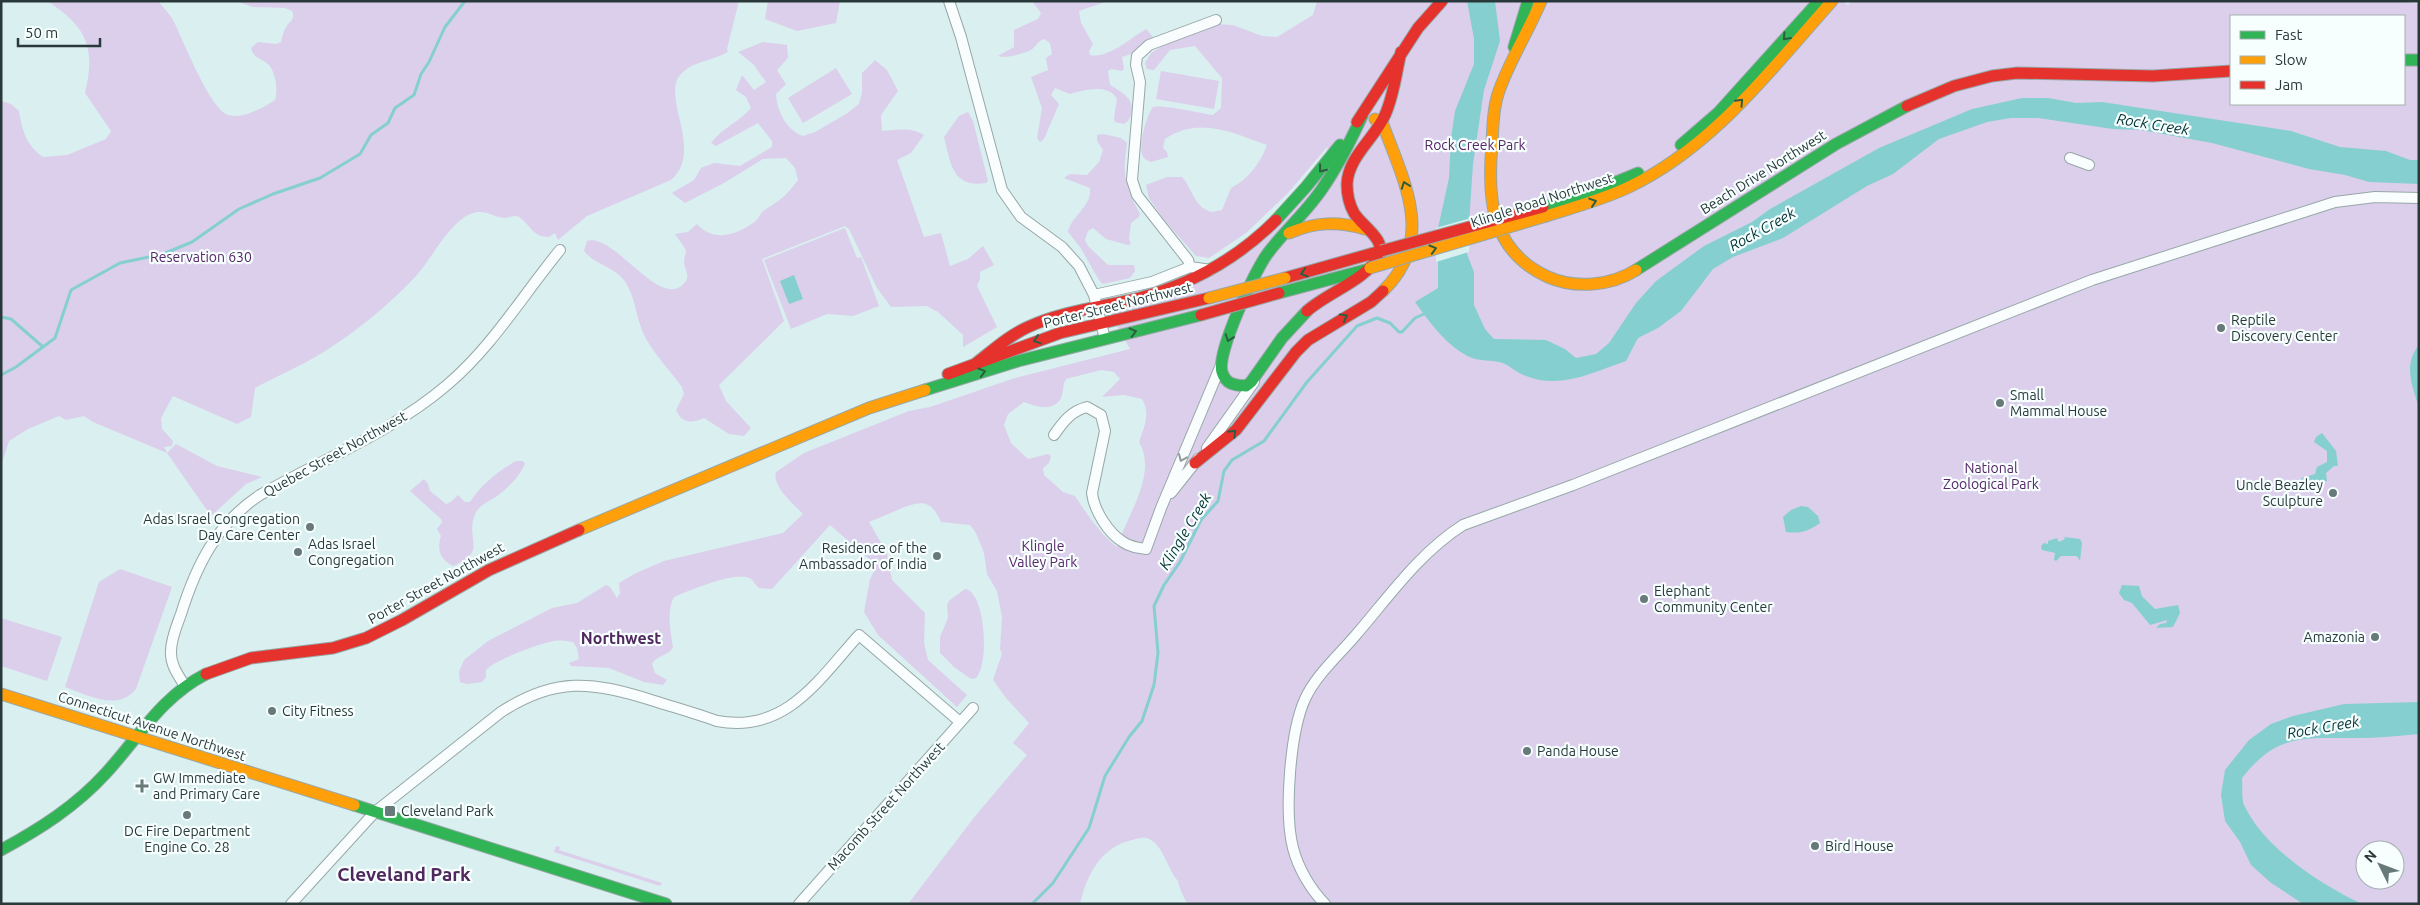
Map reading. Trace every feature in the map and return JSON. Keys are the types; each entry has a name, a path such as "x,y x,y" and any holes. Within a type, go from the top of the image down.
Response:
{"main road":[{"path":"974,364 1027,328 1095,301 1175,288 1211,270 1244,247 1275,221 1321,170 1363,114 1424,20 1442,1"},
{"name":"Beach Drive Northwest","path":"1509,68 1528,1"},
{"name":"Beach Drive Northwest","path":"1542,1 1496,97 1489,174 1490,201 1497,223 1511,250 1534,269 1562,281 1589,284 1615,280 1632,273 1822,152 1902,108 1954,86 1986,77 2017,73 2153,76 2230,71"},
{"name":"Klingle Road Northwest","path":"1370,268 1545,211 1625,179 1672,152 1718,113 1819,1"},
{"name":"Klingle Road Northwest","path":"1381,251 1623,190 1653,174 1686,152 1718,125 1832,1"},
{"path":"1363,114 1348,148 1328,181 1286,235 1267,254 1258,269 1235,322 1221,365 1223,375 1230,384 1246,386 1255,379 1275,347 1301,317 1357,274 1370,268 1381,251 1379,243 1366,230 1352,208 1347,182 1356,157 1382,122 1389,104 1402,52"},
{"path":"2405,60 2419,60"},
{"path":"1195,463 1226,440 1241,424 1308,340 1371,302 1395,279 1403,263 1413,228 1410,200 1382,122 1363,114"},
{"path":"1286,235 1311,224 1329,222 1347,223 1366,230"},
{"name":"Porter Street Northwest","path":"1,850 41,828 83,796 107,772 162,706 185,686 220,668 274,654 342,646 372,636 411,616 486,571 530,550 869,408 892,396 1032,342 1101,322 1209,298 1286,278 1381,251"},
{"name":"Porter Street Northwest","path":"869,408 1018,361 1357,274"},
{"name":"Connecticut Avenue Northwest","path":"1,694 375,812 648,901 666,904"}],"street":[{"path":"949,1 961,37 1002,190 1020,217 1062,247 1074,259 1095,301 1105,339"},
{"name":"Porter Street Northwest","path":"1190,267 1188,260 1137,195 1132,180 1140,82 1136,65 1137,56 1150,45 1216,20"},
{"path":"2070,158 2089,165"},
{"path":"1325,904 1306,879 1294,850 1289,825 1292,771 1298,719 1314,683 1428,552 1463,525 1583,482 2092,280 2336,202 2375,197 2419,198"},
{"name":"Quebec Street Northwest","path":"185,686 173,664 172,644 196,571 208,549 228,522 260,495 397,420 448,384 491,339 560,250"},
{"name":"Porter Street Northwest","path":"1095,301 1190,267 1211,270"},
{"path":"1054,435 1066,418 1081,409 1087,407 1101,415 1105,431 1092,493 1093,501 1110,530 1123,543 1146,549 1161,508 1221,365"},
{"path":"1161,508 1226,424 1255,379"},
{"path":"291,904 375,812 501,712 535,694 569,686 606,687 717,720 736,723 755,721 782,712 798,701 859,635 960,722"},
{"name":"Macomb Street Northwest","path":"798,904 973,708"}],"green space":[{"name":"Reservation 630","path":"47,1 158,1 173,20 197,72 213,100 228,115 240,116 253,112 275,100 275,76 271,67 254,54 251,48 258,42 276,44 281,42 285,29 293,16 292,11 285,8 253,7 236,1 739,1 727,49 728,52 688,68 676,82 675,94 684,153 680,167 671,180 587,216 558,240 555,233 549,237 535,233 517,216 504,218 478,212 460,220 416,276 372,318 322,353 255,388 251,417 237,424 173,396 161,418 162,429 173,441 172,446 164,447 167,453 93,422 84,416 66,420 59,416 28,429 9,441 1,466 1,101 11,104 19,111 26,137 32,147 43,157 67,155 106,139 111,131 85,93 89,63 88,51 80,29"},
{"path":"768,1 840,1 836,23 797,31 765,19"},
{"path":"1032,1 1108,1 1079,11 1081,23 1093,44 1089,51 1090,55 1104,54 1112,51 1146,29 1153,37 1134,53 1122,57 1124,69 1122,71 1111,69 1108,71 1110,85 1125,95 1131,104 1132,109 1128,121 1124,124 1115,122 1117,99 1108,91 1095,89 1070,94 1055,88 1051,95 1059,104 1044,139 1040,142 1037,138 1042,108 1031,77 1048,70 1046,58 1052,54 1050,43 1044,39 1033,49 1020,54 998,56 1014,47 1014,30 1038,19 1041,13"},
{"name":"National Zoological Park","path":"1317,1 1842,1 1848,5 1851,1 2398,1 2419,4 2419,904 1188,904 1178,881 1159,848 1151,840 1144,838 1121,844 1104,855 1091,872 1080,904 908,904 976,815 1027,755 1013,743 1029,723 1006,698 993,680 1002,654 1000,649 1002,617 997,591 987,574 984,553 976,533 970,525 941,522 932,508 922,503 910,505 869,522 887,553 892,580 925,613 924,643 928,660 967,695 957,707 878,635 864,612 870,579 876,568 875,564 830,525 772,589 759,588 751,579 736,577 713,582 674,597 670,609 670,629 673,648 652,664 655,673 667,680 663,685 644,682 609,668 571,666 569,663 579,659 577,648 573,642 561,641 538,645 498,662 486,670 486,677 482,682 467,684 460,682 459,672 464,660 488,641 552,608 577,603 606,585 610,587 617,598 620,593 619,583 636,573 664,561 783,533 803,514 780,489 777,483 776,472 804,453 909,411 930,407 1015,378 1130,349 1110,313 1188,289 1319,180 1328,146 1288,193 1246,233 1209,258 1196,256 1164,220 1149,198 1146,185 1167,177 1182,177 1201,207 1212,212 1222,210 1231,188 1253,170 1267,145 1216,129 1191,129 1178,132 1165,139 1163,148 1167,152 1168,157 1151,162 1144,158 1141,148 1145,124 1153,107 1173,108 1213,115 1221,108 1222,78 1195,46 1170,50 1154,70 1147,69 1145,63 1151,53 1164,45 1216,24 1233,25 1262,36 1277,37 1313,15","holes":["1101,370 1114,372 1120,379 1102,397 1124,395 1142,399 1146,410 1146,420 1139,442 1144,454 1143,481 1117,547 1099,530 1075,496 1063,492 1044,475 1043,468 1049,463 1051,456 1048,454 1028,459 1011,443 1004,425 1008,414 1024,402 1044,407 1053,406 1058,403 1062,396 1066,379"]},
{"path":"763,42 787,45 788,58 777,70 786,84 776,94 778,107 787,125 803,136 815,132 859,104 862,93 862,73 875,60 887,70 898,91 881,115 882,131 909,130 924,135 911,153 897,160 924,237 941,233 950,266 968,259 983,246 994,265 980,272 977,286 997,327 963,347 963,335 938,312 927,306 891,307 877,288 849,229 845,226 762,259 784,321 719,385 726,401 751,428 744,436 729,434 704,418 688,421 678,415 676,410 684,394 682,387 645,337 626,283 617,273 594,260 584,251 587,241 598,242 611,248 652,281 664,288 676,289 686,281 687,276 684,262 686,250 675,234 688,232 697,224 703,230 717,235 732,234 755,222 764,210 780,200 790,190 798,180 795,168 786,158 763,159 724,183 685,203 672,193 694,180 701,168 714,163 740,166 772,147 772,141 758,123 716,146 711,143 751,108 746,97 736,90 742,75 754,90 766,82 753,64 738,52"},
{"path":"836,68 852,94 803,123 788,98"},
{"path":"1161,71 1219,81 1214,109 1156,99"},
{"path":"968,112 973,121 988,181 986,183 975,184 966,182 960,178 951,165 944,137 959,116"},
{"path":"1103,134 1121,138 1127,143 1126,180 1140,214 1131,223 1129,239 1131,244 1128,245 1106,239 1093,228 1088,231 1085,240 1088,246 1108,265 1134,265 1135,271 1130,278 1103,284 1080,247 1068,232 1073,221 1088,201 1090,188 1064,178 1070,174 1087,175 1099,162 1103,150 1097,141 1097,135"},
{"path":"845,228 857,258 861,257 879,306 853,316 827,314 791,329 764,260"},
{"path":"176,444 217,466 262,477 246,484 211,516 167,453"},
{"path":"516,461 523,461 525,464 517,477 506,489 476,512 472,530 474,544 470,555 453,566 448,563 442,557 439,549 441,536 437,529 442,522 441,519 410,491 424,479 430,491 446,504 458,495 465,502 470,502 490,479"},
{"path":"120,569 172,587 136,689 120,700 111,701 102,700 65,687 99,582"},
{"path":"965,589 972,593 977,602 981,614 984,644 980,670 976,678 971,679 954,667 940,653 940,637 948,618 947,604"},
{"path":"1,618 62,637 47,681 1,666"},
{"path":"556,846 560,847 559,850 662,883 660,886 554,852"}],"water":[{"name":"Rock Creek","path":"1467,1 1495,1 1500,41 1484,90 1473,164 1467,254 1474,272 1474,305 1485,329 1494,339 1546,340 1565,349 1576,358 1596,354 1609,343 1636,303 1656,281 1704,246 1752,222 1770,209 1879,148 1972,109 2022,98 2048,98 2076,103 2102,102 2291,131 2340,147 2386,151 2410,160 2419,160 2419,184 2369,182 2345,175 2309,169 2212,143 2141,130 2113,129 2038,118 2011,118 1987,122 1939,139 1893,174 1867,186 1783,238 1733,257 1713,269 1681,311 1658,328 1638,338 1626,361 1577,378 1552,381 1539,380 1522,375 1503,363 1475,359 1463,354 1440,334 1415,302 1438,288 1438,228 1449,178 1451,138 1455,111 1474,64 1474,39"},
{"path":"794,275 803,299 789,304 780,281"},
{"path":"2419,345 2419,407 2410,375 2410,367 2414,352"},
{"path":"2322,433 2336,451 2338,466 2334,466 2326,473 2327,481 2307,487 2296,486 2302,478 2315,474 2317,467 2327,462 2327,451 2314,442 2316,437"},
{"path":"1801,506 1808,507 1818,516 1820,523 1804,531 1796,533 1786,532 1783,517 1791,510"},
{"path":"2064,537 2080,539 2082,543 2080,561 2077,556 2061,556 2056,561 2054,560 2055,553 2042,550 2041,546 2044,543 2048,544 2048,541 2057,538 2059,542 2065,539"},
{"path":"2122,585 2139,586 2142,596 2155,609 2178,605 2180,613 2173,627 2156,628 2160,624 2166,623 2167,620 2150,625 2132,603 2124,600 2119,593"},
{"name":"Rock Creek","path":"2419,702 2419,734 2293,741 2280,745 2268,752 2242,778 2244,805 2253,821 2265,836 2295,864 2312,876 2362,904 2303,904 2270,882 2251,865 2240,842 2225,821 2221,795 2225,770 2249,740 2271,724 2293,716 2344,704"}],"pier":[{"path":"1471,218 1469,252 1436,262 1436,228"}],"waterway":[{"path":"1,375 16,367 55,338 71,290 120,263 163,254 192,242 239,209 273,194 320,178 360,154 371,135 388,123 395,108 414,95 421,74 429,62 445,27 465,1"},
{"name":"Klingle Creek","path":"1032,904 1053,883 1089,828 1105,776 1129,737 1142,721 1154,685 1158,653 1154,606 1164,585 1180,562 1201,520 1218,501 1224,471 1232,460 1264,441 1307,382 1357,326 1377,318 1390,323 1399,332 1402,332 1415,318 1426,313"},
{"path":"1,317 11,319 42,346"}],"traffic: fast":[{"path":"1514,47 1528,1"},
{"path":"1681,145 1718,113 1819,1"},
{"path":"2405,60 2419,60"},
{"path":"1636,270 1836,144 1907,106"},
{"path":"1307,311 1282,338 1251,382 1246,386 1242,386 1231,384 1226,380 1222,372 1225,348 1230,330 1254,276 1268,253 1311,204 1324,186 1335,169 1362,116"},
{"path":"1276,220 1340,145"},
{"path":"1543,207 1592,192 1638,173"},
{"path":"1279,293 1365,270"},
{"path":"925,390 1018,361 1201,315"},
{"path":"1,850 30,834 82,796 106,773 163,706 190,683 206,674"},
{"path":"354,805 666,904"}],"traffic: slow":[{"path":"1541,1 1508,68 1496,104 1493,124 1491,184 1492,203 1497,221 1504,238 1514,253 1529,266 1559,281 1593,284 1616,280 1636,270"},
{"path":"1546,216 1619,192 1659,170 1688,151 1739,104 1832,1"},
{"path":"1375,119 1382,122 1399,166 1411,209 1412,230 1409,251 1399,271 1383,291"},
{"path":"1370,268 1546,216"},
{"path":"1289,233 1299,229 1327,224 1355,226 1365,229"},
{"path":"1209,298 1285,278"},
{"path":"579,530 869,408 925,390"},
{"path":"1,694 354,805"}],"traffic: jam":[{"path":"1357,122 1418,28 1442,1"},
{"path":"1307,311 1356,279 1373,265 1379,256 1381,250 1379,244 1352,210 1347,184 1352,165 1385,115 1393,92 1401,52"},
{"path":"1907,106 1954,86 1992,76 2017,73 2153,76 2230,71"},
{"path":"1381,251 1543,207"},
{"path":"975,364 1000,344 1028,327 1069,313 1139,298 1195,277 1246,247 1276,220"},
{"path":"1285,278 1381,251"},
{"path":"1195,463 1236,430 1296,352 1308,340 1371,302 1383,291"},
{"path":"1201,315 1279,293"},
{"path":"948,374 1060,333 1209,298"},
{"path":"206,674 251,658 333,648 366,638 402,620 489,570 579,530"}],"place":[{"name":"Reptile Discovery Center","path":"2221,328"},
{"name":"Small Mammal House","path":"2000,403"},
{"name":"Uncle Beazley Sculpture","path":"2333,493"},
{"name":"Adas Israel Congregation Day Care Center","path":"310,527"},
{"name":"Adas Israel Congregation","path":"298,552"},
{"name":"Residence of the Ambassador of India","path":"937,556"},
{"name":"Elephant Community Center","path":"1644,599"},
{"name":"Amazonia","path":"2375,637"},
{"name":"City Fitness","path":"272,711"},
{"name":"Panda House","path":"1527,751"},
{"name":"GW Immediate and Primary Care","path":"142,786"},
{"name":"Cleveland Park","path":"390,811"},
{"name":"DC Fire Department Engine Co. 28","path":"187,815"},
{"name":"Bird House","path":"1815,846"}],"district":[{"name":"Northwest","path":"621,638"},
{"name":"Cleveland Park","path":"404,874"}],"park label":[{"name":"Rock Creek Park","path":"1475,145"},
{"name":"Klingle Valley Park","path":"1043,554"}]}
